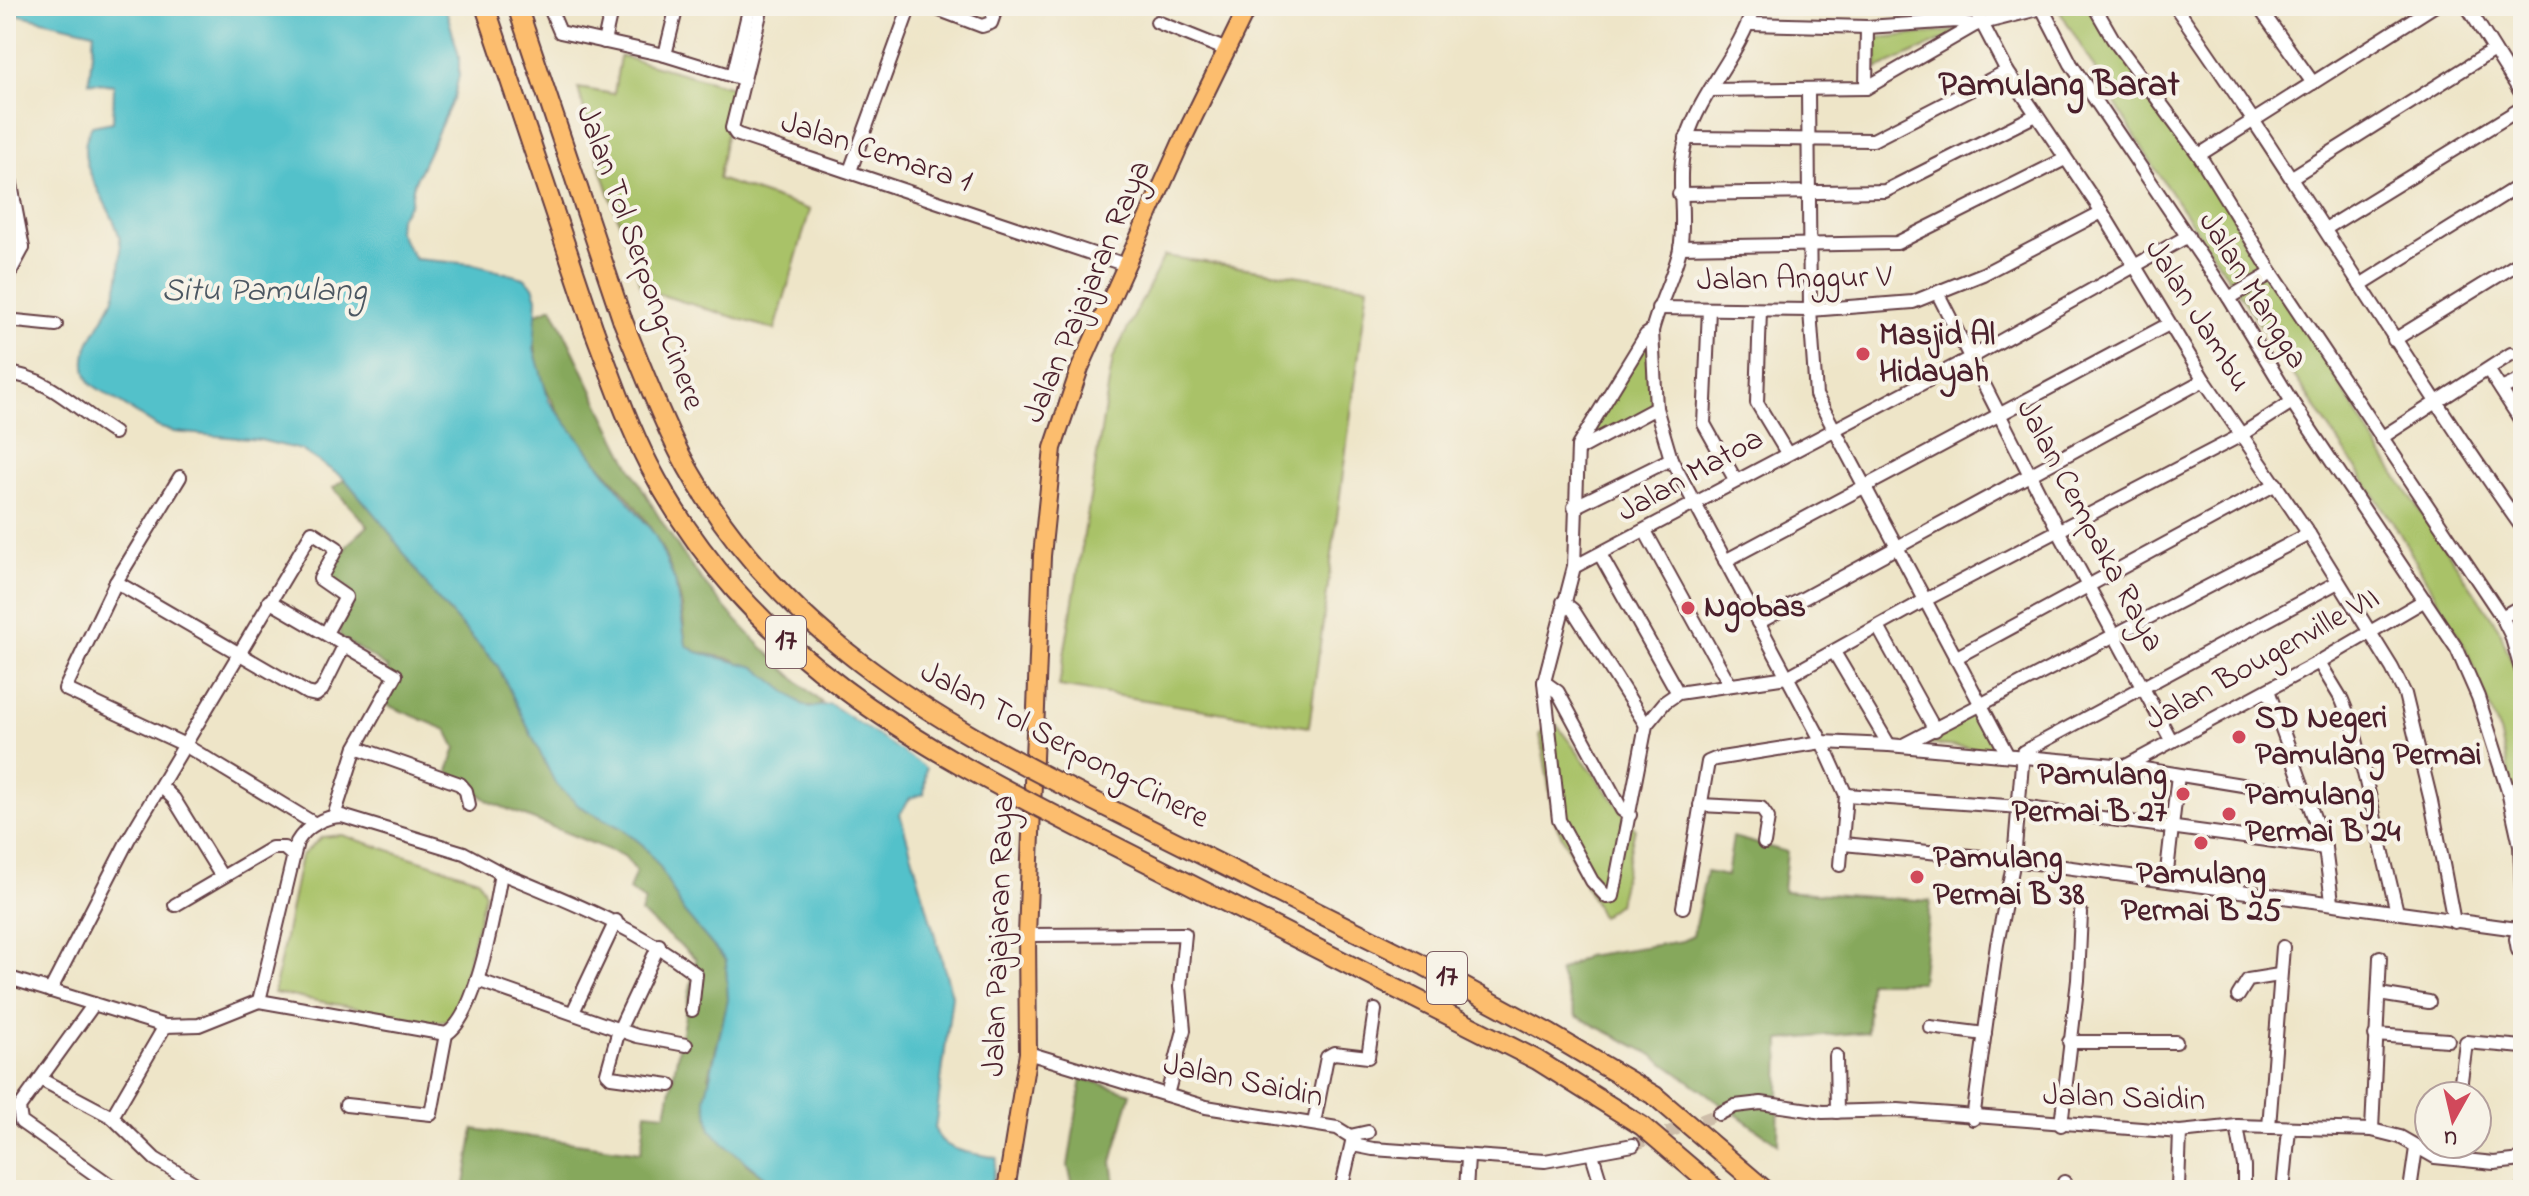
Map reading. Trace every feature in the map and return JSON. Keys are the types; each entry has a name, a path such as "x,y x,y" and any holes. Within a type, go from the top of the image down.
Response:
{"highway":[{"path":"475,6 515,96"},
{"name":"Jalan Tol Serpong–Cinere","path":"485,6 594,330 650,465 693,537 798,654 849,696 908,736 1099,838 1537,1060 1642,1126 1717,1190"},
{"name":"Jalan Tol Serpong–Cinere","path":"517,6 622,319 680,454 725,524 777,588 818,630 867,671 924,710 1011,760 1425,966 1655,1096 1765,1190"},
{"path":"526,6 542,79"}],"main road":[{"name":"Jalan Pajajaran Raya","path":"1006,1190 1028,1053 1027,935 1046,491 1053,448 1080,368 1248,6"}],"street":[{"path":"549,6 560,32 665,55 738,77 750,6"},
{"path":"604,42 612,6"},
{"path":"665,55 677,6"},
{"name":"Jalan Cemara 1","path":"762,6 738,77 733,132 1126,265"},
{"path":"850,171 910,6"},
{"path":"929,6 982,26 991,23 997,6"},
{"path":"1754,6 1749,24 1696,113 1686,138 1679,194 1680,247 1652,331 1656,408 1671,459 1822,742 1846,795 1840,865"},
{"name":"Jalan Jambu","path":"1973,6 1978,24 2007,71 2102,212 2204,380 2373,632 2405,694 2431,801 2454,922"},
{"path":"2094,6 2113,39 2199,155 2272,273 2502,617 2523,674"},
{"path":"2175,6 2257,121 2435,404 2523,529"},
{"path":"2258,6 2313,83"},
{"path":"2199,155 2434,6"},
{"path":"2467,6 2523,96"},
{"path":"1710,90 1866,88 1978,24 2042,7"},
{"name":"Jalan Mangga","path":"2042,7 2071,64 2229,298 2292,402 2425,600 2470,677 2508,791 2520,845 2523,911 2517,929"},
{"path":"1749,24 1867,27 1956,21 1978,24"},
{"path":"1157,22 1227,50"},
{"path":"1866,88 1867,27"},
{"path":"2292,177 2494,50"},
{"path":"1686,138 1873,140 2007,71"},
{"path":"1808,90 1810,310 1814,389 2007,754"},
{"path":"2325,229 2520,109 2523,103"},
{"path":"1679,194 1893,188 2036,115"},
{"path":"6,158 10,196 23,248 8,276 6,317 56,325"},
{"path":"1680,247 1878,245 1907,240 2065,159"},
{"path":"2360,285 2520,185"},
{"name":"Jalan Anggur V","path":"1658,308 1810,310 1902,304 1938,294 1983,274 2102,212"},
{"path":"1972,357 2188,236"},
{"path":"6,246 23,248"},
{"path":"2394,340 2522,261"},
{"path":"2229,298 2272,273"},
{"name":"Jalan Cempaka Raya","path":"1938,294 2059,532 2171,740"},
{"path":"1709,309 1704,424 1736,481"},
{"path":"1760,310 1757,403 1787,453"},
{"path":"1725,561 2169,324"},
{"path":"1652,331 1646,335 1578,450 1574,567 1544,682 1559,820 1592,881 1609,898 1613,896 1646,725 1665,702 1678,693 1787,677 1924,601 2241,435 2292,402"},
{"path":"2381,438 2511,354"},
{"name":"Jalan Matoa","path":"1574,567 1601,556 1787,453 1972,357"},
{"path":"2489,371 2523,424"},
{"path":"6,373 24,374 40,381 114,433"},
{"path":"2501,389 2523,379 2523,373"},
{"path":"1758,623 2204,380"},
{"path":"1578,450 1656,408"},
{"path":"1574,507 1671,459"},
{"path":"180,477 116,582 65,689 183,744 315,824"},
{"path":"1955,658 2276,484"},
{"path":"1645,531 1730,685"},
{"path":"50,991 128,840 309,533 315,533 338,550 320,579 346,597 326,633"},
{"path":"1895,746 1935,730 2309,534"},
{"path":"1601,556 1678,693"},
{"path":"116,582 316,695 345,644"},
{"path":"1973,1119 1997,944 2014,860 2021,807 2022,755 2025,750 2338,582"},
{"name":"Jalan Bougenville VII","path":"2126,766 2319,662 2425,600"},
{"path":"269,601 396,675 356,747 334,816"},
{"path":"1563,602 1573,610 1646,725"},
{"path":"2502,617 2523,605"},
{"path":"1878,627 1935,730"},
{"path":"1834,652 1895,746"},
{"path":"2319,662 2342,700 2353,727 2397,912"},
{"path":"1544,682 1558,692 1622,810 1630,815"},
{"path":"2268,690 2309,796 2325,848 2332,901"},
{"path":"1683,907 1708,762 1822,742 1895,746 2126,766 2309,796"},
{"path":"356,747 460,784 466,791 469,805"},
{"path":"2166,880 2178,775"},
{"path":"162,787 174,799 222,877"},
{"path":"1846,795 2021,807 2325,848"},
{"path":"1700,805 1761,808 1768,818 1764,843"},
{"path":"259,1001 292,855 303,833 334,816 464,853 501,873 616,921 659,945 696,974 692,1010"},
{"path":"1843,844 2014,860 2332,901 2454,922 2517,929 2516,947 2523,953"},
{"path":"175,905 272,848 284,848 292,855"},
{"path":"346,1105 431,1114 446,1034 459,1025 477,980 501,873"},
{"path":"2061,1125 2078,980 2081,913"},
{"path":"573,1012 616,921"},
{"path":"1027,935 1185,934 1180,987 1184,1030 1167,1095"},
{"path":"659,945 619,1030 607,1068 609,1075 670,1085"},
{"path":"2269,1127 2283,947"},
{"path":"2372,1130 2380,957"},
{"path":"2238,996 2248,980 2279,975"},
{"path":"6,977 165,1026 199,1025 259,1001 446,1034"},
{"path":"477,980 619,1030 686,1045"},
{"path":"2379,994 2429,1002"},
{"path":"94,1004 19,1108 21,1122 110,1185 111,1190"},
{"path":"1314,1123 1327,1057 1334,1053 1368,1057 1375,1010"},
{"path":"112,1117 165,1026"},
{"path":"1930,1027 1985,1034"},
{"path":"2375,1035 2448,1040"},
{"path":"2069,1042 2176,1042"},
{"path":"2461,1080 2466,1042 2523,1047"},
{"name":"Jalan Saidin","path":"1028,1053 1206,1107 1314,1123 1373,1149 1545,1161 1633,1145"},
{"path":"1836,1056 1837,1112"},
{"path":"42,1080 112,1117 155,1159 203,1189"},
{"path":"6,1100 19,1108"},
{"name":"Jalan Saidin","path":"1719,1114 1735,1106 1761,1103 1837,1112 1898,1110 1973,1119 2180,1132 2237,1126 2372,1130 2400,1137 2413,1146"},
{"path":"2237,1126 2244,1190"},
{"path":"2284,1181 2289,1129"},
{"path":"1341,1190 1351,1139 1368,1132"},
{"path":"2178,1187 2180,1132"},
{"path":"1592,1154 1603,1190"},
{"path":"1466,1190 1468,1158"},
{"path":"2410,1190 2414,1160"},
{"name":"Jalan Saidin","path":"2466,1160 2494,1163 2523,1160"}],"green space":[{"path":"2057,6 2095,6 2274,275 2383,456 2498,627 2523,689 2523,838 2500,732 2465,647 2399,532 2150,161"},
{"path":"1966,30 1877,69 1877,38"},
{"path":"620,56 735,88 718,179 810,210 775,330 642,289 595,151 578,88 614,94"},
{"path":"1164,256 1368,286 1309,727 1059,686 1113,358"},
{"path":"552,307 622,450 682,553 747,632 822,703 816,708 803,705 732,659 697,652 686,645 679,594 658,541 635,506 556,408 543,380 535,350 535,314"},
{"path":"1652,331 1656,408 1579,444"},
{"path":"345,479 386,528 433,594 498,666 548,769 579,806 623,829 643,845 660,867 684,912 726,961 728,1000 709,1077 745,1162 781,1190 464,1190 474,1129 641,1152 646,1112 666,1114 696,959 641,913 645,901 629,890 636,871 624,856 490,802 448,771 456,748 447,730 382,703 388,668 340,637 339,622 349,608 349,589 331,577 348,544 368,526 333,488"},
{"path":"1981,708 2005,751 1913,743"},
{"path":"1553,720 1635,828 1618,904 1601,917 1555,822 1540,734"},
{"path":"342,835 478,879 485,893 454,1019 433,1022 274,993 301,856 322,837"},
{"path":"1733,837 1787,852 1783,891 1930,901 1921,982 1869,982 1867,1032 1780,1040 1778,1144 1651,1054 1576,1016 1559,972 1586,956 1682,941 1693,936 1706,872 1727,876"},
{"path":"1082,1078 1131,1093 1112,1162 1116,1190 1074,1190 1068,1166"}],"water":[{"name":"Situ Pamulang","path":"18,6 445,6 459,56 459,75 454,97 414,183 410,204 399,218 398,231 415,259 472,264 524,278 533,286 537,298 534,349 549,401 655,535 675,581 686,645 697,652 755,667 810,708 830,704 926,767 924,794 910,798 900,814 952,995 935,1129 944,1143 952,1147 997,1158 990,1190 781,1190 723,1143 711,1130 705,1098 728,1000 726,961 684,912 660,867 643,845 623,829 579,806 555,783 498,666 433,594 386,528 345,479 301,450 260,440 174,432 158,427 91,384 86,373 86,351 115,294 121,251 113,219 90,172 86,142 92,126 113,122 114,85 89,82 94,32 16,14"}],"pier":[{"path":"824,699 832,700 874,727 928,764 930,770"}],"tunnel":[{"path":"1633,1145 1719,1114"}],"place":[{"name":"Masjid Al Hidayah","path":"1863,354"},
{"name":"Ngobas","path":"1688,608"},
{"name":"SD Negeri Pamulang Permai","path":"2239,737"},
{"name":"Pamulang Permai B 27","path":"2183,794"},
{"name":"Pamulang Permai B 24","path":"2229,814"},
{"name":"Pamulang Permai B 25","path":"2201,843"},
{"name":"Pamulang Permai B 38","path":"1917,877"}],"district":[{"name":"Pamulang Barat","path":"2059,86"}]}
